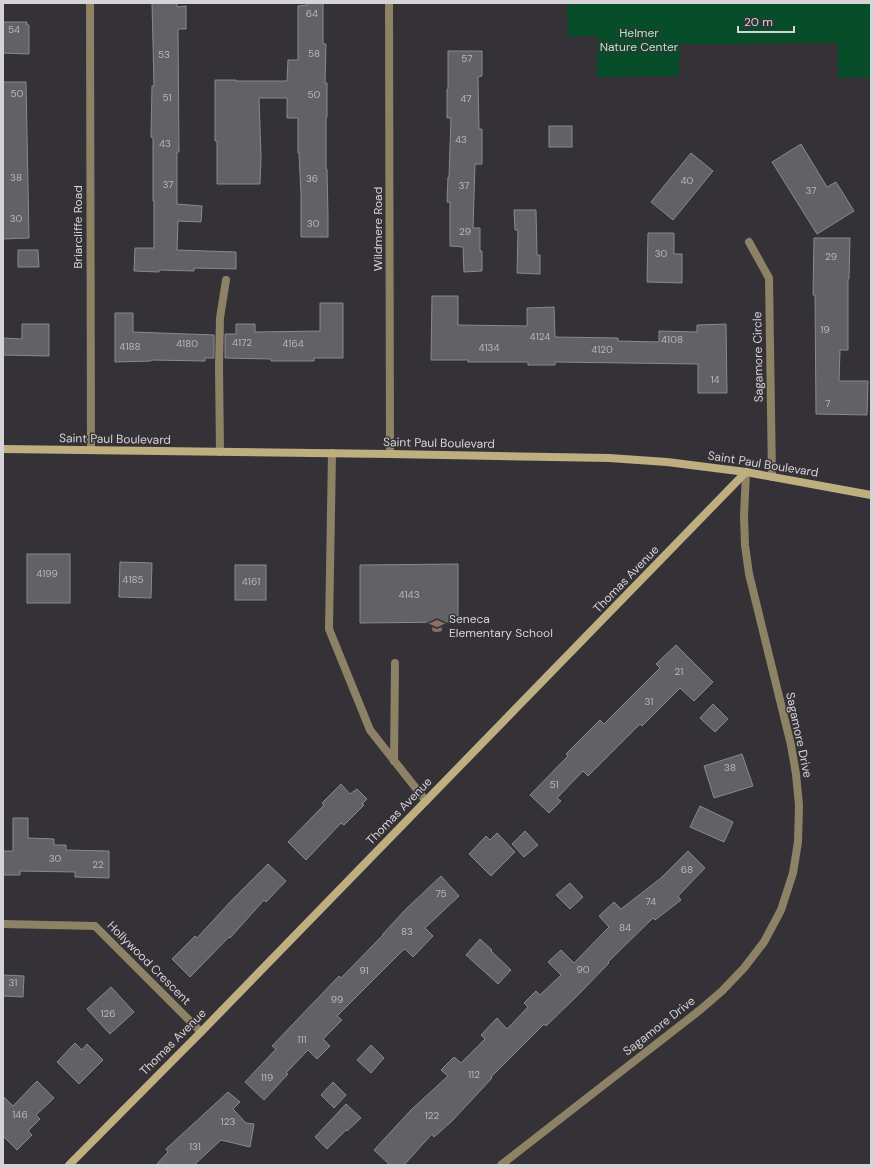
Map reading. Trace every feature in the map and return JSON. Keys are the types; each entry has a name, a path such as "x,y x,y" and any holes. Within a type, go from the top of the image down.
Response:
{"main road":[{"name":"Saint Paul Boulevard","path":"3,450 609,458 667,462 746,472 871,495"},
{"name":"Thomas Avenue","path":"69,1165 201,1032 746,472"}],"street":[{"name":"Briarcliffe Road","path":"90,3 91,450"},
{"name":"Wildmere Road","path":"389,3 390,454"},
{"name":"Sagamore Circle","path":"749,242 769,278 772,477"},
{"path":"220,452 220,318 226,280"},
{"path":"332,454 329,629 370,730 426,801"},
{"name":"Sagamore Drive","path":"501,1165 700,1010 722,991 744,968 764,942 781,910 793,873 798,842 799,805 791,745 749,574 745,545 744,516 746,472"},
{"path":"394,762 395,663"},
{"name":"Hollywood Crescent","path":"3,924 95,926 201,1032"}],"green space":[{"name":"Helmer Nature Center","path":"567,3 871,3 871,77 838,78 838,43 680,44 679,76 597,77 598,36 568,36"}],"building":[{"path":"152,3 177,3 177,7 186,6 186,29 178,29 179,152 177,152 177,204 202,206 201,222 178,221 177,250 236,252 236,269 194,268 194,271 134,271 135,248 154,248 153,138 151,137 152,86 154,86"},
{"path":"307,3 323,3 323,44 326,44 325,83 327,83 326,169 328,237 301,237 298,118 287,118 287,98 259,98 261,157 260,184 217,184 215,80 287,81 288,60 298,60 298,6 307,5"},
{"path":"3,22 27,22 27,25 29,25 29,54 3,53"},
{"path":"448,51 482,51 482,76 478,77 479,129 482,129 482,164 475,164 473,228 480,228 482,271 464,272 463,247 450,246 450,202 447,202 451,118 447,118"},
{"path":"3,82 26,82 29,238 3,239"},
{"path":"549,126 572,126 572,147 549,147"},
{"path":"801,144 827,187 836,182 854,211 817,234 772,162"},
{"path":"691,153 713,171 673,220 651,202"},
{"path":"514,210 536,210 537,255 540,255 540,274 517,273 518,230 515,230"},
{"path":"648,233 674,233 674,254 682,254 682,283 647,282"},
{"path":"814,238 850,238 848,279 848,350 840,350 839,381 868,381 867,415 816,414 815,295 813,295"},
{"path":"18,250 38,250 39,267 18,267"},
{"path":"432,296 458,296 458,325 527,326 527,308 554,307 555,337 618,338 618,341 659,342 659,331 697,332 697,325 726,324 727,393 698,393 698,364 555,362 555,365 528,365 528,362 468,362 468,360 431,360"},
{"path":"320,303 343,303 343,358 314,358 314,361 271,361 271,359 225,358 225,334 236,334 236,324 255,324 255,332 320,331"},
{"path":"115,313 133,313 133,332 214,335 214,358 205,358 205,361 151,360 115,362"},
{"path":"22,324 49,324 49,356 3,355 3,338 22,339"},
{"path":"27,554 70,554 70,603 27,603"},
{"path":"120,562 152,563 151,598 119,597"},
{"name":"Seneca Elementary School","path":"458,564 458,622 360,623 360,565"},
{"path":"235,565 266,565 266,600 235,600"},
{"path":"676,645 713,682 694,701 680,688 642,726 640,724 588,776 583,771 557,798 561,801 549,813 530,795 568,756 566,754 600,720 604,724 660,668 656,664"},
{"path":"713,704 728,719 715,732 700,718"},
{"path":"742,754 753,786 714,798 704,766"},
{"path":"341,784 350,794 357,789 367,799 362,804 364,805 344,825 341,823 306,860 288,842 324,805 322,803"},
{"path":"700,806 733,822 724,842 690,827"},
{"path":"13,818 28,818 28,838 54,839 54,845 66,845 66,850 109,851 109,878 75,877 75,872 20,871 20,875 3,875 3,851 13,851"},
{"path":"525,831 538,845 524,857 512,844"},
{"path":"497,833 515,852 491,876 469,854 486,836 490,840"},
{"path":"688,851 705,868 678,896 681,900 655,920 653,918 608,962 609,963 578,995 546,1026 544,1024 491,1077 492,1078 452,1121 434,1137 432,1134 404,1165 390,1165 374,1150 411,1110 448,1076 441,1070 454,1057 461,1063 485,1039 481,1035 497,1018 507,1029 528,1007 524,1003 536,991 540,995 561,975 548,962 561,950 574,963 609,927 599,916 614,902 621,909 661,878"},
{"path":"268,864 286,881 266,902 264,900 230,938 229,937 190,977 172,959 195,936 197,938"},
{"path":"441,876 459,896 425,928 433,936 413,957 405,949 401,952 337,1016 342,1020 323,1039 330,1046 317,1059 308,1050 286,1073 288,1074 264,1100 245,1082 276,1049 272,1046 339,976 341,978 406,909"},
{"path":"570,883 583,897 570,909 556,895"},
{"path":"480,939 511,970 498,984 466,955"},
{"path":"3,975 24,976 23,997 3,996"},
{"path":"111,987 134,1012 110,1034 87,1009"},
{"path":"75,1043 82,1050 87,1044 103,1060 79,1084 57,1062"},
{"path":"371,1045 384,1058 371,1073 357,1060"},
{"path":"37,1081 54,1098 36,1115 40,1119 28,1131 32,1135 17,1150 3,1136 3,1096 13,1106"},
{"path":"333,1082 346,1095 334,1108 321,1095"},
{"path":"228,1092 240,1102 233,1109 246,1123 254,1124 250,1147 221,1140 194,1165 156,1165 168,1152 166,1149"},
{"path":"346,1104 361,1118 347,1131 346,1130 327,1149 315,1137"}],"place":[{"name":"Seneca Elementary School","path":"437,626"}]}
